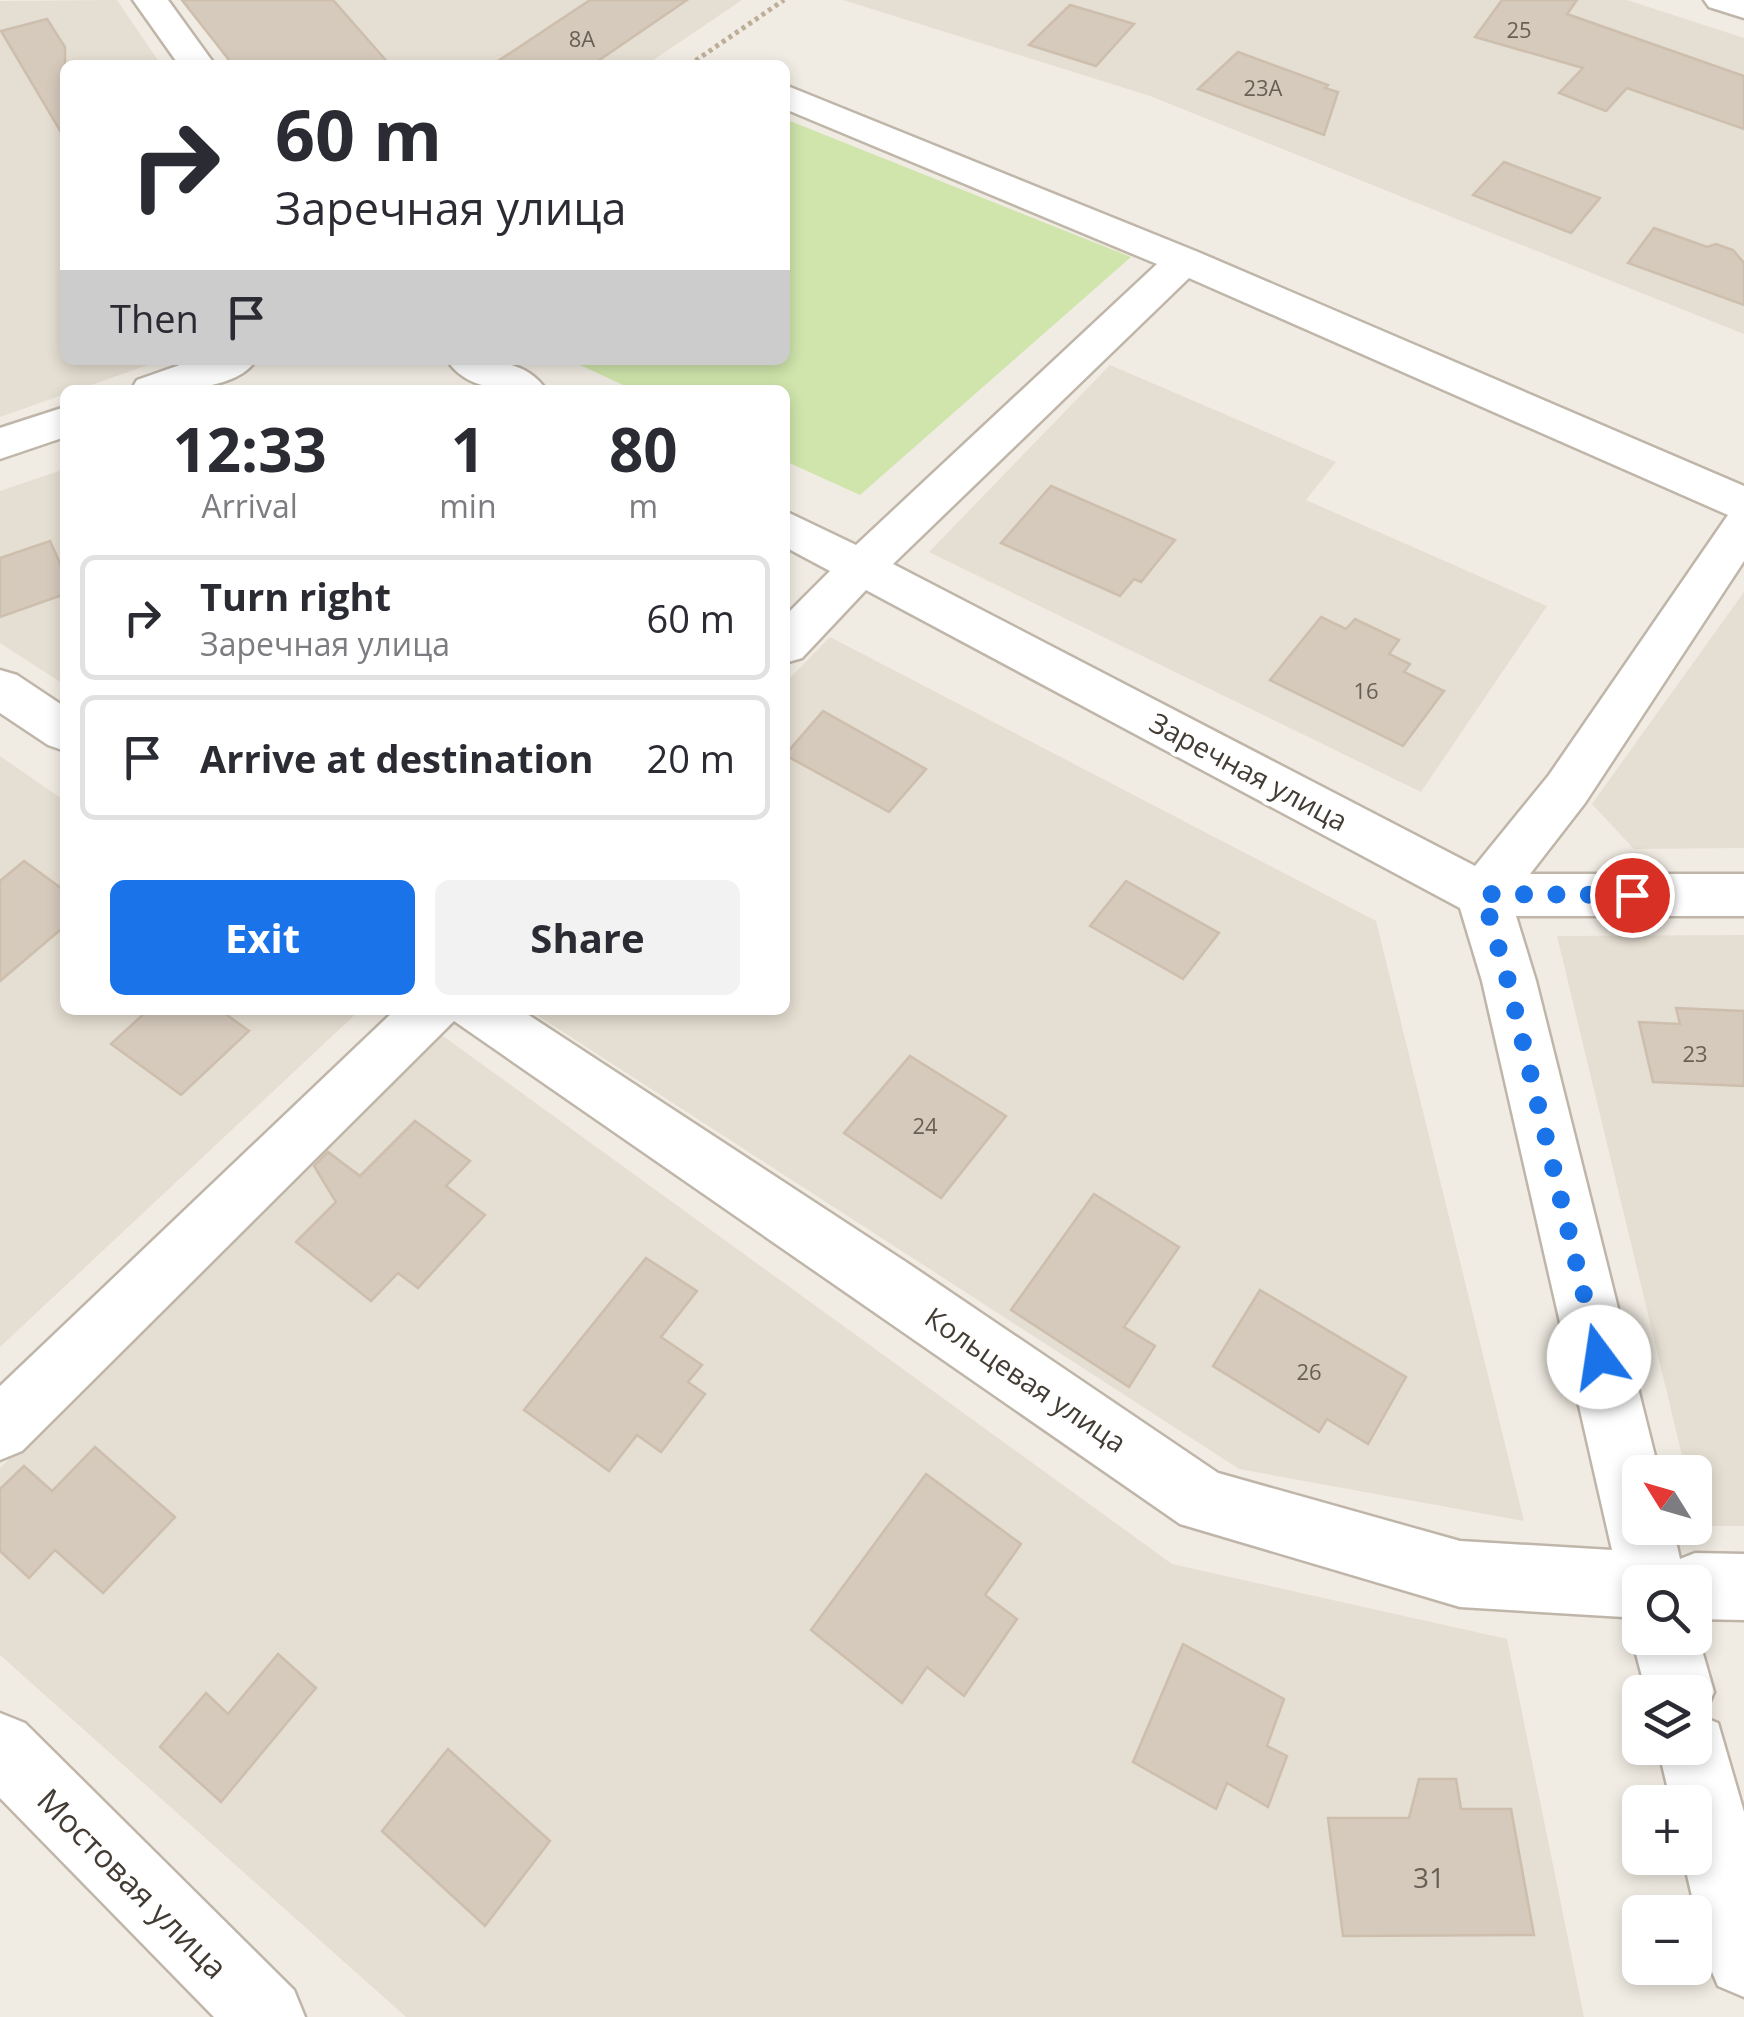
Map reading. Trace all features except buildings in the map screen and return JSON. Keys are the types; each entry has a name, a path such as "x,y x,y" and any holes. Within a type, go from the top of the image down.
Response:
{"street":[{"path":"150,0 193,60"},
{"path":"1721,0 1744,8"},
{"path":"790,98 1184,260 1744,504"},
{"path":"790,641 861,567 1184,260"},
{"path":"166,385 222,365"},
{"path":"478,365 516,385"},
{"path":"0,444 60,423"},
{"path":"1649,1565 1508,981 1483,894 1568,789 1744,526"},
{"name":"Заречная улица","path":"790,529 1483,894 1744,895"},
{"path":"0,688 60,729"},
{"path":"0,1429 427,1015"},
{"name":"Кольцевая улица","path":"484,1015 888,1284 1204,1501 1460,1574 1622,1584"},
{"path":"1712,1586 1744,1587"},
{"name":"Мостовая улица","path":"0,1748 267,2017"},
{"path":"1697,1765 1744,1960"}],"path":[{"path":"696,60 784,0"}],"shaded area":[{"path":"117,0 158,60 60,60 60,365 148,365 91,385 60,385 60,396 0,417 0,1"},
{"path":"180,0 742,0 653,60 228,60"},
{"path":"843,0 1627,0 1744,38 1744,334 1150,96"},
{"path":"1110,365 1336,462 1306,500 1547,606 1421,792 929,552"},
{"path":"60,471 60,682 0,643 0,491"},
{"path":"1744,592 1744,848 1634,849 1592,804"},
{"path":"830,637 1376,921 1524,1521 1239,1469 537,1015 790,1015 790,678"},
{"path":"0,756 60,798 60,1015 355,1015 0,1347"},
{"path":"1744,935 1744,1526 1712,1526 1712,1455 1682,1455 1557,936"},
{"path":"439,1033 1172,1564 1507,1639 1584,2017 406,2017 0,1655 0,1468"}],"green space":[{"path":"790,121 1131,257 860,495 790,463 790,385 623,385 580,365 790,365"}],"route":[{"path":"1599,1357 1508,981 1483,894 1632,895"}]}
